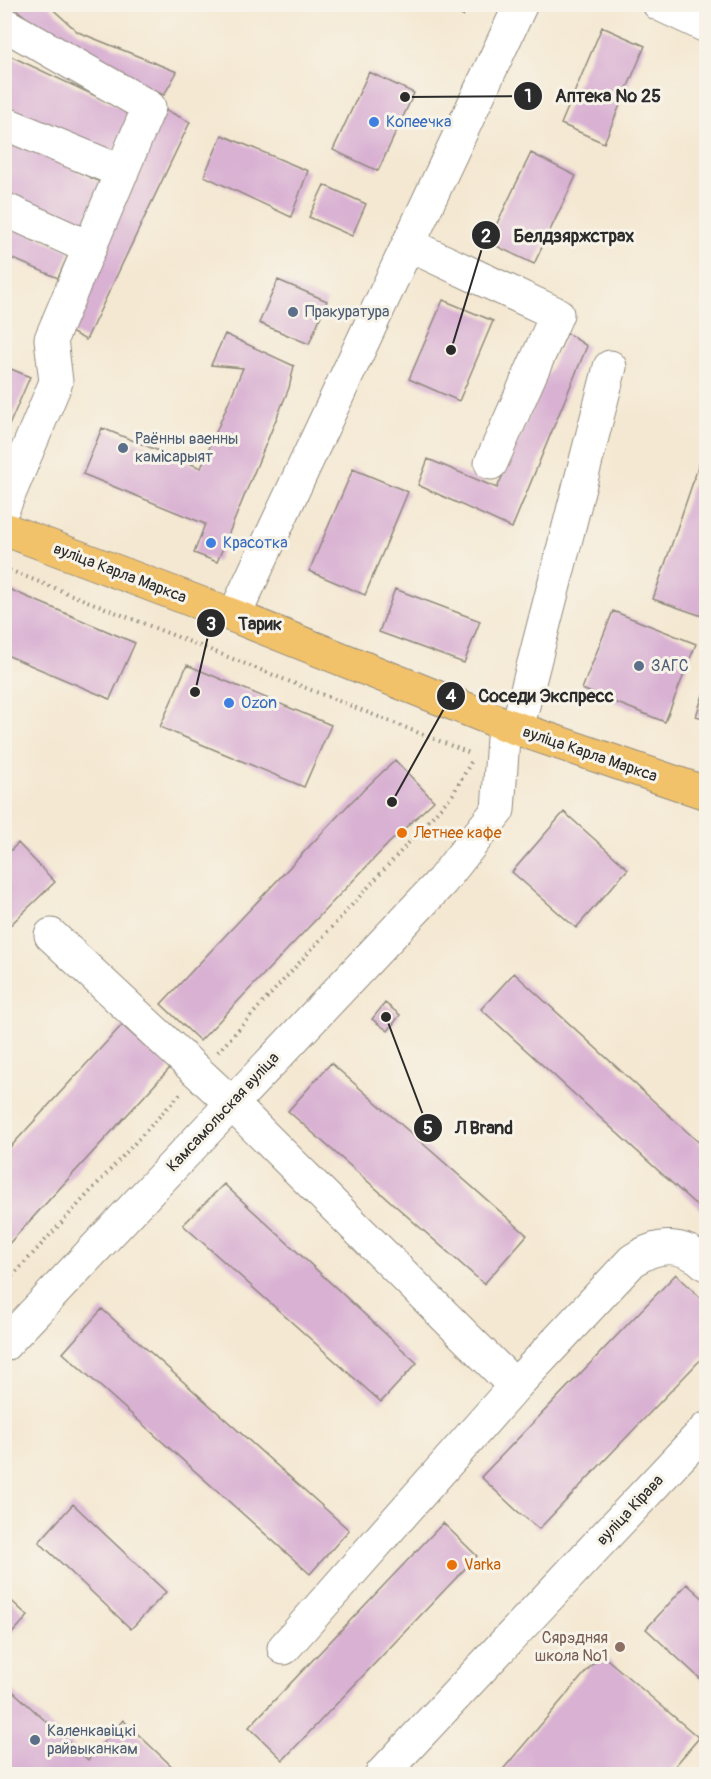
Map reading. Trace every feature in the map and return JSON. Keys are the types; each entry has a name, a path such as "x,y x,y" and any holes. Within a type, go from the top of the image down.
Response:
{"main road":[{"name":"вуліца Карла Маркса","path":"4,529 234,616 511,727 706,793"}],"street":[{"path":"234,616 521,4"},
{"path":"659,4 702,17"},
{"path":"4,24 149,107 51,339 56,382 4,506"},
{"path":"4,123 122,172"},
{"path":"4,208 90,248"},
{"path":"409,245 557,314 491,463"},
{"name":"Камсамольская вуліца","path":"4,1345 442,881 498,810 511,727 610,367"},
{"path":"51,935 231,1103 515,1386"},
{"path":"284,1648 515,1386 632,1261 645,1252 660,1247 680,1248 699,1257 706,1264"},
{"name":"вуліца Кірава","path":"382,1774 706,1429"}],"path":[{"path":"4,568 475,755 453,794 4,1285"}],"building":[{"path":"10,4 47,4 78,32 177,72 164,95 64,49"},
{"path":"437,4 468,4 463,16"},
{"path":"602,27 645,46 604,143 561,124"},
{"path":"4,53 132,113 112,156 4,106"},
{"name":"Копеечка","path":"369,72 414,93 378,171 333,150"},
{"path":"166,110 190,122 86,340 63,328"},
{"path":"222,135 308,171 291,217 204,176"},
{"path":"4,136 104,184 83,229 4,191"},
{"path":"531,153 576,176 534,264 488,242"},
{"path":"324,185 366,204 352,236 309,217"},
{"path":"4,223 70,251 58,278 4,255"},
{"name":"Пракуратура","path":"278,280 327,301 309,344 259,323"},
{"path":"443,300 493,321 459,401 409,379"},
{"path":"567,333 587,346 512,528 418,485 428,459 497,488"},
{"name":"Раённы ваенны камісарыят","path":"225,334 294,366 289,388 217,562 194,553 205,524 83,474 102,428 201,468 243,368 211,365"},
{"path":"4,366 30,377 4,437"},
{"path":"706,444 706,614 705,617 653,599"},
{"path":"353,469 408,492 365,595 309,571"},
{"path":"4,587 135,643 110,699 4,654"},
{"path":"395,589 480,621 464,663 379,632"},
{"name":"ЗАГС","path":"613,611 696,644 665,722 582,689"},
{"path":"187,665 331,725 304,787 160,727"},
{"path":"706,686 706,719 696,716"},
{"path":"395,760 434,801 389,843 200,1041 161,1004 350,803"},
{"path":"564,812 628,869 576,928 512,872"},
{"path":"18,843 55,882 4,931 4,857"},
{"path":"514,973 706,1149 706,1214 481,1009"},
{"path":"385,1003 400,1015 388,1031 372,1019"},
{"path":"122,1025 170,1068 4,1249 4,1154"},
{"path":"331,1063 527,1235 484,1284 288,1111"},
{"path":"224,1184 417,1363 381,1402 183,1225"},
{"path":"676,1274 706,1303 706,1354 539,1529 481,1477"},
{"path":"102,1309 349,1530 310,1574 63,1353"},
{"path":"73,1504 166,1592 131,1629 39,1542"},
{"path":"443,1523 477,1556 283,1760 249,1727"},
{"path":"687,1584 706,1601 706,1684 646,1629"},
{"path":"4,1594 28,1616 4,1642"},
{"path":"601,1654 699,1738 668,1774 499,1774"},
{"name":"Каленкавіцкі райвыканкам","path":"4,1683 88,1760 123,1720 180,1774 14,1774 4,1765"}],"place":[{"name":"Аптека № 25","path":"405,97"},
{"name":"Копеечка","path":"374,122"},
{"name":"Пракуратура","path":"293,312"},
{"name":"Белдзяржстрах","path":"451,350"},
{"name":"Раённы ваенны камісарыят","path":"123,448"},
{"name":"Красотка","path":"211,543"},
{"name":"ЗАГС","path":"639,666"},
{"name":"Тарик","path":"195,692"},
{"name":"Ozon","path":"229,703"},
{"name":"Соседи Экспресс","path":"392,802"},
{"name":"Летнее кафе","path":"402,833"},
{"name":"Л Brand","path":"386,1017"},
{"name":"Varka","path":"452,1565"},
{"name":"Сярэдняя школа №1","path":"620,1647"},
{"name":"Каленкавіцкі райвыканкам","path":"35,1740"}]}
